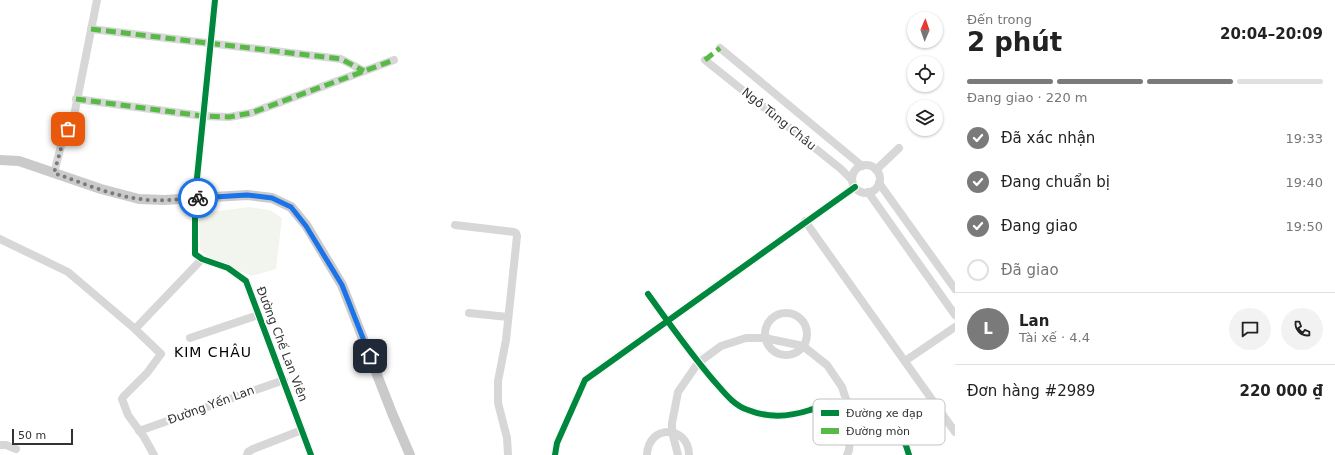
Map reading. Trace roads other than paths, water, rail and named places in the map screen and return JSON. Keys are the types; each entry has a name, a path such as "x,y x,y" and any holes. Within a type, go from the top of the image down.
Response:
{"main road":[{"path":"0,160 19,161 101,189 139,199 164,200 247,195 272,198 291,207 306,226 342,285 392,414 410,455"}],"street":[{"path":"54,173 64,138 73,121 76,99 97,0"},
{"path":"135,330 202,259 195,254 195,198 215,0"},
{"path":"91,29 341,59 364,71"},
{"name":"Ngô Tùng Châu","path":"720,48 862,166"},
{"path":"76,99 203,116 229,117 250,113 394,60"},
{"name":"Ngô Tùng Châu","path":"705,60 841,169 853,183"},
{"path":"876,170 899,148"},
{"path":"862,166 871,166 876,170 879,176 879,183 876,188 868,192 859,191 853,183 854,171 862,166"},
{"path":"554,455 557,443 585,380 805,221 853,183"},
{"path":"879,183 955,289"},
{"path":"868,192 955,315"},
{"path":"805,221 932,399"},
{"path":"455,226 510,231 516,233 516,257 506,340 498,380 497,396 507,438 508,455"},
{"path":"0,239 68,272 161,354 147,373 122,399 128,415 154,455"},
{"name":"Đường Chế Lan Viên","path":"202,259 228,268 246,281 311,455"},
{"path":"648,294 698,363 728,398 747,410 781,416 800,413 813,409"},
{"path":"469,313 508,318"},
{"path":"778,314 792,314 798,317 804,322 807,328 807,335 803,346 797,352 790,354 784,355 777,353 768,344 765,338 767,324 778,314"},
{"path":"190,338 258,315"},
{"path":"905,361 955,327"},
{"path":"678,455 672,432 672,423 678,392 698,363 721,346 746,338 765,338 803,346 827,365 842,387 846,399"},
{"name":"Đường Yến Lan","path":"139,431 284,380"},
{"path":"945,418 955,432"},
{"path":"247,455 248,452 253,449 302,430"},
{"path":"647,455 647,449 654,437 660,433 672,432 680,436 685,441 688,447 689,455"},
{"path":"0,445 6,445 16,449"},
{"path":"847,455 849,445"},
{"path":"905,445 909,455"}],"district":[{"name":"KIM CHÂU","path":"213,352"}]}
